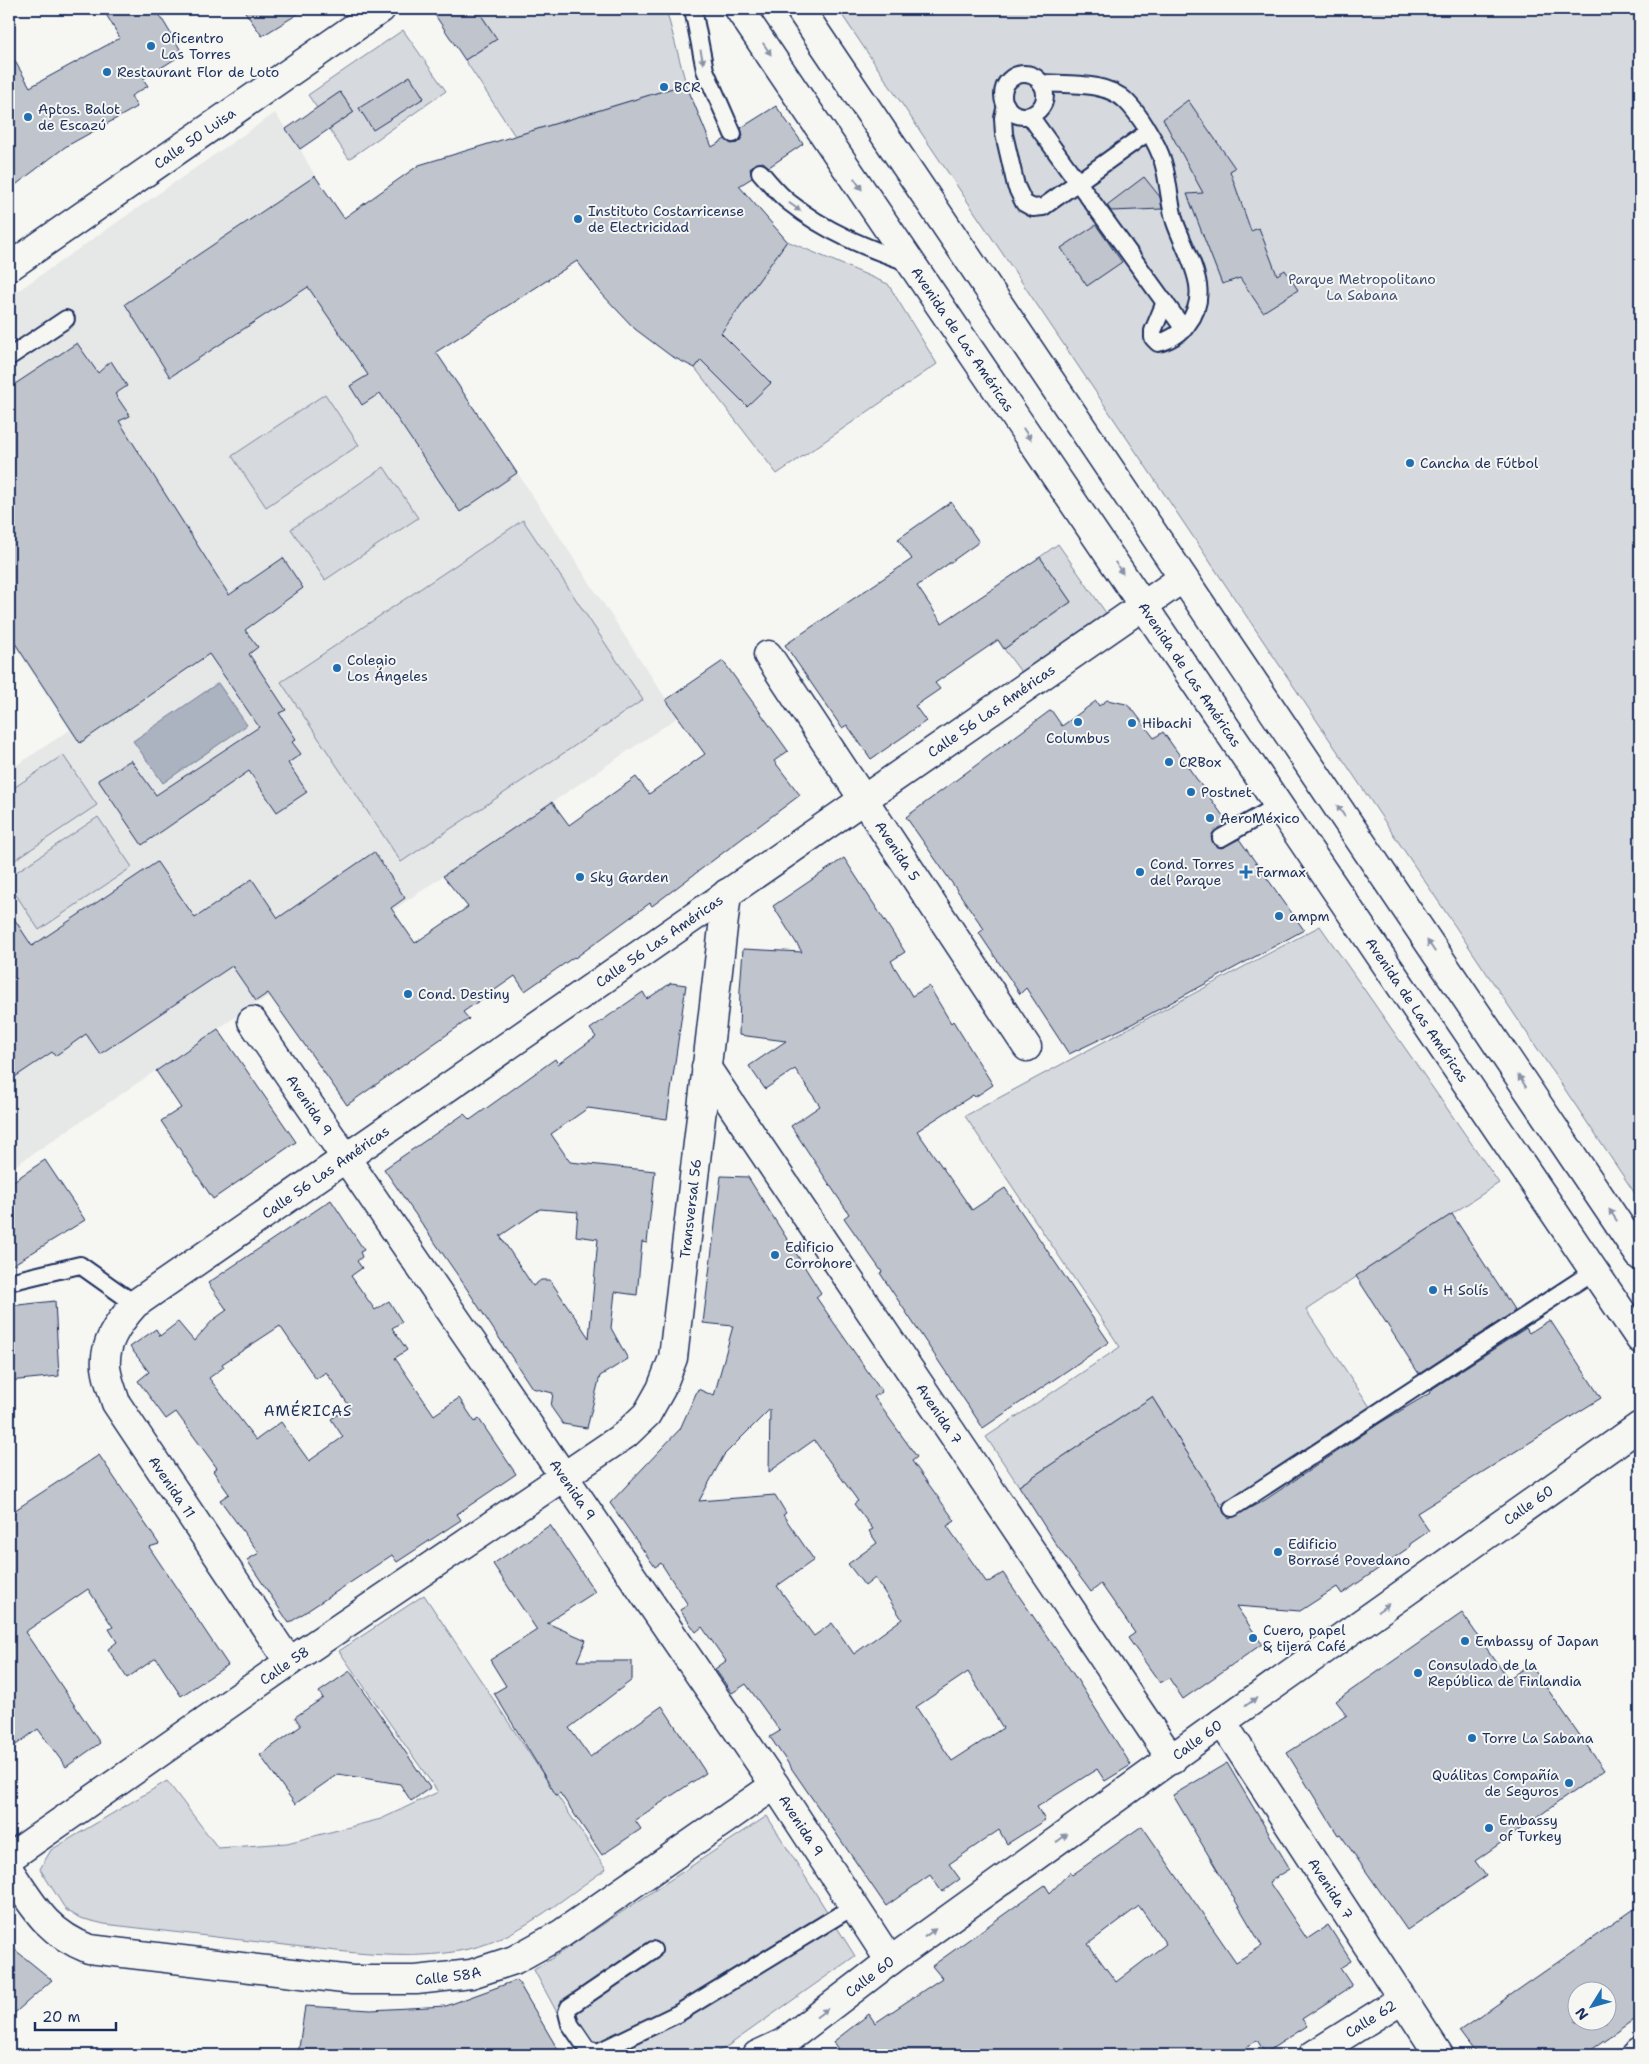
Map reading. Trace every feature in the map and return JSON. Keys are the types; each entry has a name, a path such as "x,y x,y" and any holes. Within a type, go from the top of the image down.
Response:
{"street":[{"name":"Calle 50 Luisa","path":"9,267 381,9"},
{"name":"Avenida de Las Américas","path":"739,9 1640,1339"},
{"path":"800,9 1640,1256"},
{"name":"Calle 56 Las Américas","path":"135,1304 1183,578"},
{"name":"Avenida 5","path":"768,655 1027,1048"},
{"name":"Transversal 56","path":"564,1477 625,1435 646,1414 661,1389 674,1358 727,893"},
{"name":"Avenida 9","path":"252,1021 775,1785 890,1961"},
{"name":"Avenida 7","path":"706,1067 1172,1760"},
{"name":"Avenida 11","path":"135,1304 118,1322 108,1345 106,1372 116,1403 289,1662"},
{"name":"Calle 60","path":"757,2055 787,2049 890,1961 1172,1760 1222,1722 1640,1426"},
{"name":"Calle 58","path":"9,1858 289,1662 564,1477"},
{"name":"Avenida 7","path":"1222,1722 1439,2055"},
{"name":"Calle 58A","path":"9,1870 39,1916 71,1942 90,1949 352,1980 416,1980 471,1974 514,1960 561,1934 775,1785"},
{"name":"Calle 62","path":"1313,2055 1402,1998"},
{"path":"1636,2055 1640,2052"}],"lane":[{"path":"693,9 705,70 733,134"},
{"path":"1148,132 1043,206 1033,208 1024,203 1016,186 1004,134 1003,118 1006,105 1004,91 1011,79 1023,74 1030,75 1041,83 1092,87 1112,92 1125,100 1148,132 1164,162 1175,222 1197,278 1199,300 1194,316 1184,329 1165,342 1158,343 1153,338 1153,331 1165,302"},
{"path":"1006,105 1016,114 1030,116 1036,113 1044,102 1045,96 1041,83"},
{"path":"1030,116 1184,329"},
{"path":"760,172 788,202 828,230 864,247 912,263"},
{"path":"9,357 66,319"},
{"path":"1221,838 1278,805"},
{"path":"9,1282 80,1265 135,1304"},
{"path":"1232,1508 1594,1271"},
{"path":"653,1950 569,2006 566,2012 570,2024 587,2049 598,2052 677,2014 854,1906"}],"shaded area":[{"name":"Colegio Los Ángeles","path":"275,113 300,149 315,176 463,390 678,717 334,950 270,996 253,1005 9,1170 9,770 70,730 9,637 9,297"},
{"path":"218,683 247,725 163,783 133,741"}],"green space":[{"path":"477,9 666,9 686,84 515,136 465,60 497,39"},
{"name":"Parque Metropolitano La Sabana","path":"838,9 1640,9 1640,1201"},
{"path":"403,30 446,91 349,159 329,129 354,112 340,92 317,108 308,95"},
{"path":"787,241 888,284 937,364 777,474 695,368"},
{"path":"325,394 359,445 266,507 232,456"},
{"path":"384,467 418,518 325,580 291,529"},
{"path":"523,520 643,700 401,862 281,682"},
{"path":"1058,544 1106,613 1021,672 1004,649 1071,602 1040,557"},
{"path":"63,755 97,805 9,864 9,791"},
{"path":"98,817 132,867 39,930 9,884 9,877"},
{"path":"1320,926 1499,1183 1306,1310 1372,1410 1220,1505 1152,1397 1019,1486 986,1437 1120,1347 965,1116"},
{"path":"424,1595 606,1869 529,1923 496,1940 480,1946 433,1954 383,1955 358,1953 104,1924 80,1918 66,1910 40,1869 51,1850 167,1781 218,1848 287,1843 381,1819 438,1792 339,1651"},
{"path":"767,1816 855,1956 725,2048 709,2055 580,2055 534,1970"}],"building":[{"path":"103,9 156,9 183,54 143,79 148,86 131,96 137,107 65,147 9,190 9,51 30,87 120,38"},
{"name":"Oficentro Las Torres","path":"243,9 306,9 262,36"},
{"path":"431,9 477,9 497,39 465,60"},
{"path":"410,76 424,98 373,130 359,108"},
{"path":"686,84 712,147 725,139 731,144 737,143 743,136 741,128 776,106 803,144 769,167 763,162 754,164 750,169 752,178 739,186 787,241 721,333 771,383 747,406 701,360 695,368 671,356 635,329 602,294 577,261 436,352 517,473 460,512 380,393 362,405 350,386 368,375 308,287 170,377 125,304 315,176 344,218 419,165"},
{"path":"340,92 354,112 300,149 286,129"},
{"path":"1188,100 1235,168 1230,171 1251,231 1259,228 1277,275 1285,270 1298,290 1263,312 1240,278 1222,284 1187,194 1203,193 1163,119"},
{"path":"1144,177 1160,197 1162,209 1111,211 1107,205"},
{"path":"1096,225 1122,262 1087,286 1061,248"},
{"path":"77,343 98,373 111,361 127,386 115,394 130,416 119,421 229,595 283,558 303,588 245,630 258,647 249,654 286,710 279,713 296,739 292,742 301,754 288,763 307,792 277,812 249,771 142,845 98,780 131,760 156,795 259,727 209,654 80,743 9,634 9,388"},
{"path":"951,502 979,542 917,586 942,623 1040,557 1071,602 1004,649 998,640 935,683 940,689 915,706 926,721 871,759 847,725 842,728 785,645 912,559 898,539"},
{"path":"723,661 788,751 774,761 800,795 652,906 650,903 575,958 525,991 515,976 463,1012 469,1019 347,1105 268,993 256,1001 232,966 100,1054 86,1034 55,1056 52,1052 9,1081 9,911 32,946 157,862 195,918 252,879 278,918 374,852 405,898 391,908 415,943 468,907 443,876 552,802 569,825 636,777 649,794 705,754 666,700"},
{"name":"Cond. Torres del Parque","path":"1107,700 1126,704 1133,710 1154,738 1163,732 1228,823 1213,833 1211,837 1213,843 1221,848 1239,839 1304,930 1128,1026 1069,1054 1026,988 1020,994 979,933 984,929 906,817 1051,710 1062,726 1096,701 1099,706"},
{"path":"844,858 905,952 891,961 912,996 929,986 951,1023 953,1021 993,1085 975,1097 973,1095 917,1131 972,1210 1005,1188 1109,1342 983,1428 880,1273 882,1272 844,1218 849,1214 791,1126 820,1106 795,1069 765,1089 749,1066 786,1041 739,1035 743,949 802,952 773,906"},
{"path":"671,983 686,985 667,1119 588,1108 551,1134 570,1162 655,1171 647,1243 642,1242 637,1295 615,1292 611,1328 628,1359 600,1376 587,1428 563,1424 551,1407 553,1393 532,1388 461,1280 384,1169 464,1114 470,1120 555,1059 558,1064 596,1037 590,1029 643,992 647,999","holes":["540,1209 578,1212 576,1236 598,1239 589,1338 550,1280 541,1280 533,1286 500,1236"]},
{"path":"218,1029 296,1142 213,1199 161,1121 181,1108 156,1071"},
{"path":"45,1160 85,1220 9,1267 9,1184"},
{"path":"721,1176 748,1177 821,1293 816,1297 882,1392 874,1397 917,1457 912,1461 955,1521 947,1526 987,1583 1003,1573 1078,1681 1131,1765 1105,1781 1097,1769 1037,1807 1045,1820 1007,1844 999,1830 949,1864 960,1879 942,1892 930,1875 886,1906 770,1737 780,1731 746,1684 732,1693 715,1669 726,1661 702,1627 696,1632 680,1610 688,1605 661,1563 655,1567 610,1503 680,1429 698,1389 714,1396 733,1326 703,1323","holes":["770,1409 769,1472 814,1440 858,1501 854,1504 873,1529 869,1531 877,1543 848,1564 865,1586 875,1578 902,1619 854,1654 832,1623 814,1636 777,1586 814,1560 783,1515 786,1513 775,1495 699,1501 724,1455","968,1672 1003,1728 952,1761 916,1707"]},
{"path":"331,1200 364,1250 360,1252 362,1257 357,1261 362,1268 351,1276 375,1310 389,1301 402,1322 392,1328 407,1350 395,1358 434,1415 459,1398 475,1422 479,1419 516,1474 457,1514 461,1520 397,1562 392,1555 289,1623 247,1560 259,1553 220,1500 229,1494 213,1471 217,1468 176,1412 166,1419 138,1381 149,1372 130,1347 156,1329 160,1336 178,1322 194,1341 213,1320 227,1310 208,1283","holes":["280,1326 316,1379 326,1372 350,1407 331,1419 343,1437 309,1461 281,1422 256,1440 209,1378 224,1367 222,1364"]},
{"name":"H Solís","path":"1452,1214 1515,1311 1419,1374 1356,1276"},
{"path":"55,1301 59,1376 9,1381 9,1306"},
{"path":"1550,1320 1601,1398 1417,1513 1429,1531 1410,1544 1411,1546 1342,1594 1337,1587 1300,1611 1236,1606 1262,1644 1183,1699 1169,1678 1160,1683 1128,1638 1135,1633 1101,1584 1091,1592 1057,1546 1019,1486 1152,1397 1229,1519 1265,1500 1526,1328 1529,1333"},
{"path":"99,1455 159,1544 149,1547 228,1665 181,1696 156,1658 127,1678 108,1649 117,1642 109,1629 113,1627 88,1589 25,1632 100,1743 66,1767 38,1729 9,1750 9,1514"},
{"path":"550,1525 595,1592 547,1623 586,1640 577,1661 632,1661 632,1680 569,1728 590,1757 662,1706 706,1773 635,1820 641,1829 602,1855 560,1793 556,1795 494,1693 506,1686 490,1660 537,1630 493,1564"},
{"name":"Torre La Sabana","path":"1462,1613 1508,1679 1530,1664 1604,1770 1475,1861 1486,1876 1407,1930 1340,1834 1338,1835 1287,1753 1347,1715 1336,1701"},
{"path":"350,1671 430,1788 411,1801 400,1784 338,1774 295,1804 260,1755 301,1726 295,1717 323,1698 319,1692"},
{"path":"1227,1763 1290,1869 1269,1882 1307,1939 1328,1925 1351,1961 1340,1968 1352,1986 1302,2019 1307,2026 1265,2053 1257,2040 1235,2055 842,2055 833,2042 869,2014 875,2023 942,1978 932,1966 1045,1885 1050,1893 1070,1872 1072,1875 1142,1826 1236,1962 1262,1946 1173,1795","holes":["1139,1906 1166,1944 1116,1982 1088,1944"]},
{"path":"1640,1905 1640,2016 1584,2055 1477,2055 1459,2031"},
{"path":"9,1945 52,1980 9,2018"},
{"path":"517,1980 561,2055 298,2055 305,2006 371,2010 446,2006"}],"place":[{"name":"Oficentro Las Torres","path":"151,46"},
{"name":"Restaurant Flor de Loto","path":"107,72"},
{"name":"BCR","path":"664,87"},
{"name":"Aptos. Balot de Escazú","path":"28,117"},
{"name":"Instituto Costarricense de Electricidad","path":"578,219"},
{"name":"Cancha de Fútbol","path":"1410,463"},
{"name":"Colegio Los Ángeles","path":"337,668"},
{"name":"Columbus","path":"1078,722"},
{"name":"Hibachi","path":"1132,723"},
{"name":"CRBox","path":"1169,762"},
{"name":"Postnet","path":"1191,792"},
{"name":"AeroMéxico","path":"1210,818"},
{"name":"Cond. Torres del Parque","path":"1140,872"},
{"name":"Farmax","path":"1246,872"},
{"name":"Sky Garden","path":"580,877"},
{"name":"ampm","path":"1279,916"},
{"name":"Cond. Destiny","path":"408,994"},
{"name":"Edificio Corrohore","path":"775,1255"},
{"name":"H Solís","path":"1433,1290"},
{"name":"Edificio Borrasé Povedano","path":"1278,1552"},
{"name":"Cuero, papel & tijera Café","path":"1253,1638"},
{"name":"Embassy of Japan","path":"1465,1641"},
{"name":"Consulado de la República de Finlandia","path":"1418,1673"},
{"name":"Torre La Sabana","path":"1472,1738"},
{"name":"Quálitas Compañía de Seguros","path":"1569,1783"},
{"name":"Embassy of Turkey","path":"1489,1828"}],"district":[{"name":"AMÉRICAS","path":"308,1411"}]}
